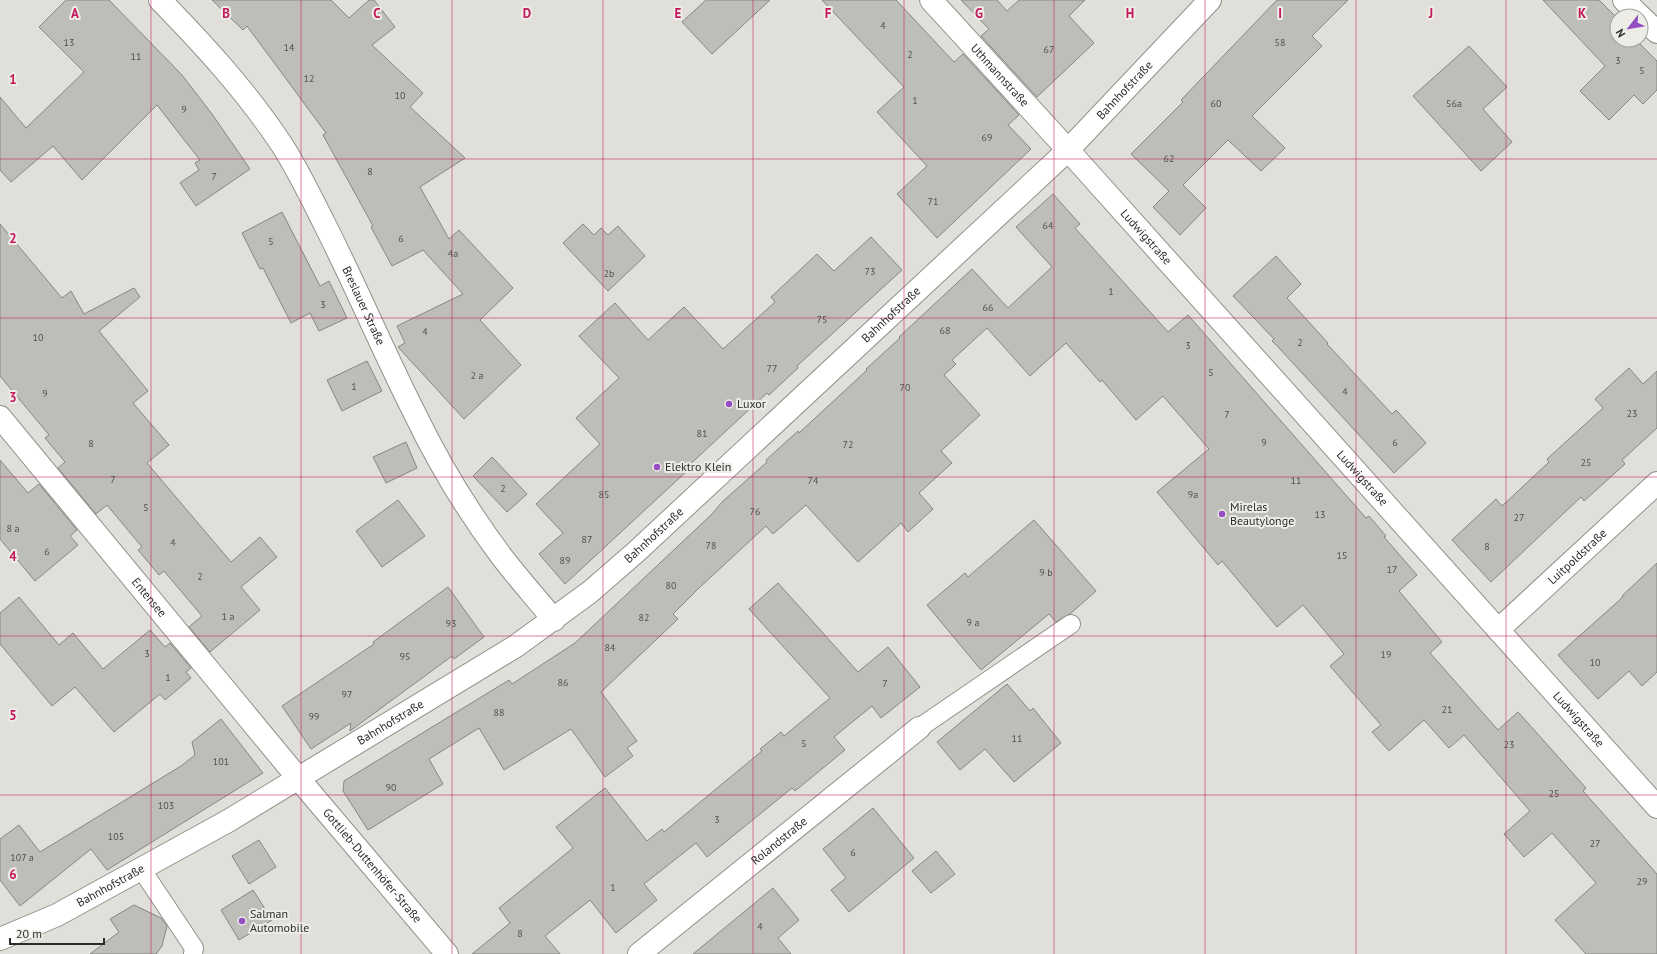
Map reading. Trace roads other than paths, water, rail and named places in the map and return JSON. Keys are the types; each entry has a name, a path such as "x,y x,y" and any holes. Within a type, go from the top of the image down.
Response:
{"street":[{"name":"Breslauer Straße","path":"160,0 202,43 241,89 281,145 305,185 356,286 414,414 441,464 502,557 554,620"},
{"name":"Uthmannstraße","path":"931,0 1068,150"},
{"name":"Bahnhofstraße","path":"0,939 57,915 228,822 516,646 554,620 636,552 1068,150 1210,0"},
{"path":"1624,0 1632,8"},
{"path":"1649,24 1657,32"},
{"name":"Ludwigstraße","path":"1068,150 1657,807"},
{"name":"Entensee","path":"0,417 298,778"},
{"name":"Luitpoldstraße","path":"1498,630 1657,483"},
{"name":"Rolandstraße","path":"639,954 918,728"},
{"name":"Gottlieb-Duttenhöfer-Straße","path":"298,778 447,954"}],"lane":[{"path":"918,728 1071,624"},
{"path":"142,870 194,948 193,954"}],"place":[{"name":"Luxor","path":"729,404"},
{"name":"Elektro Klein","path":"657,467"},
{"name":"Mirelas Beautylonge","path":"1222,514"},
{"name":"Salman Automobile","path":"242,921"}]}
